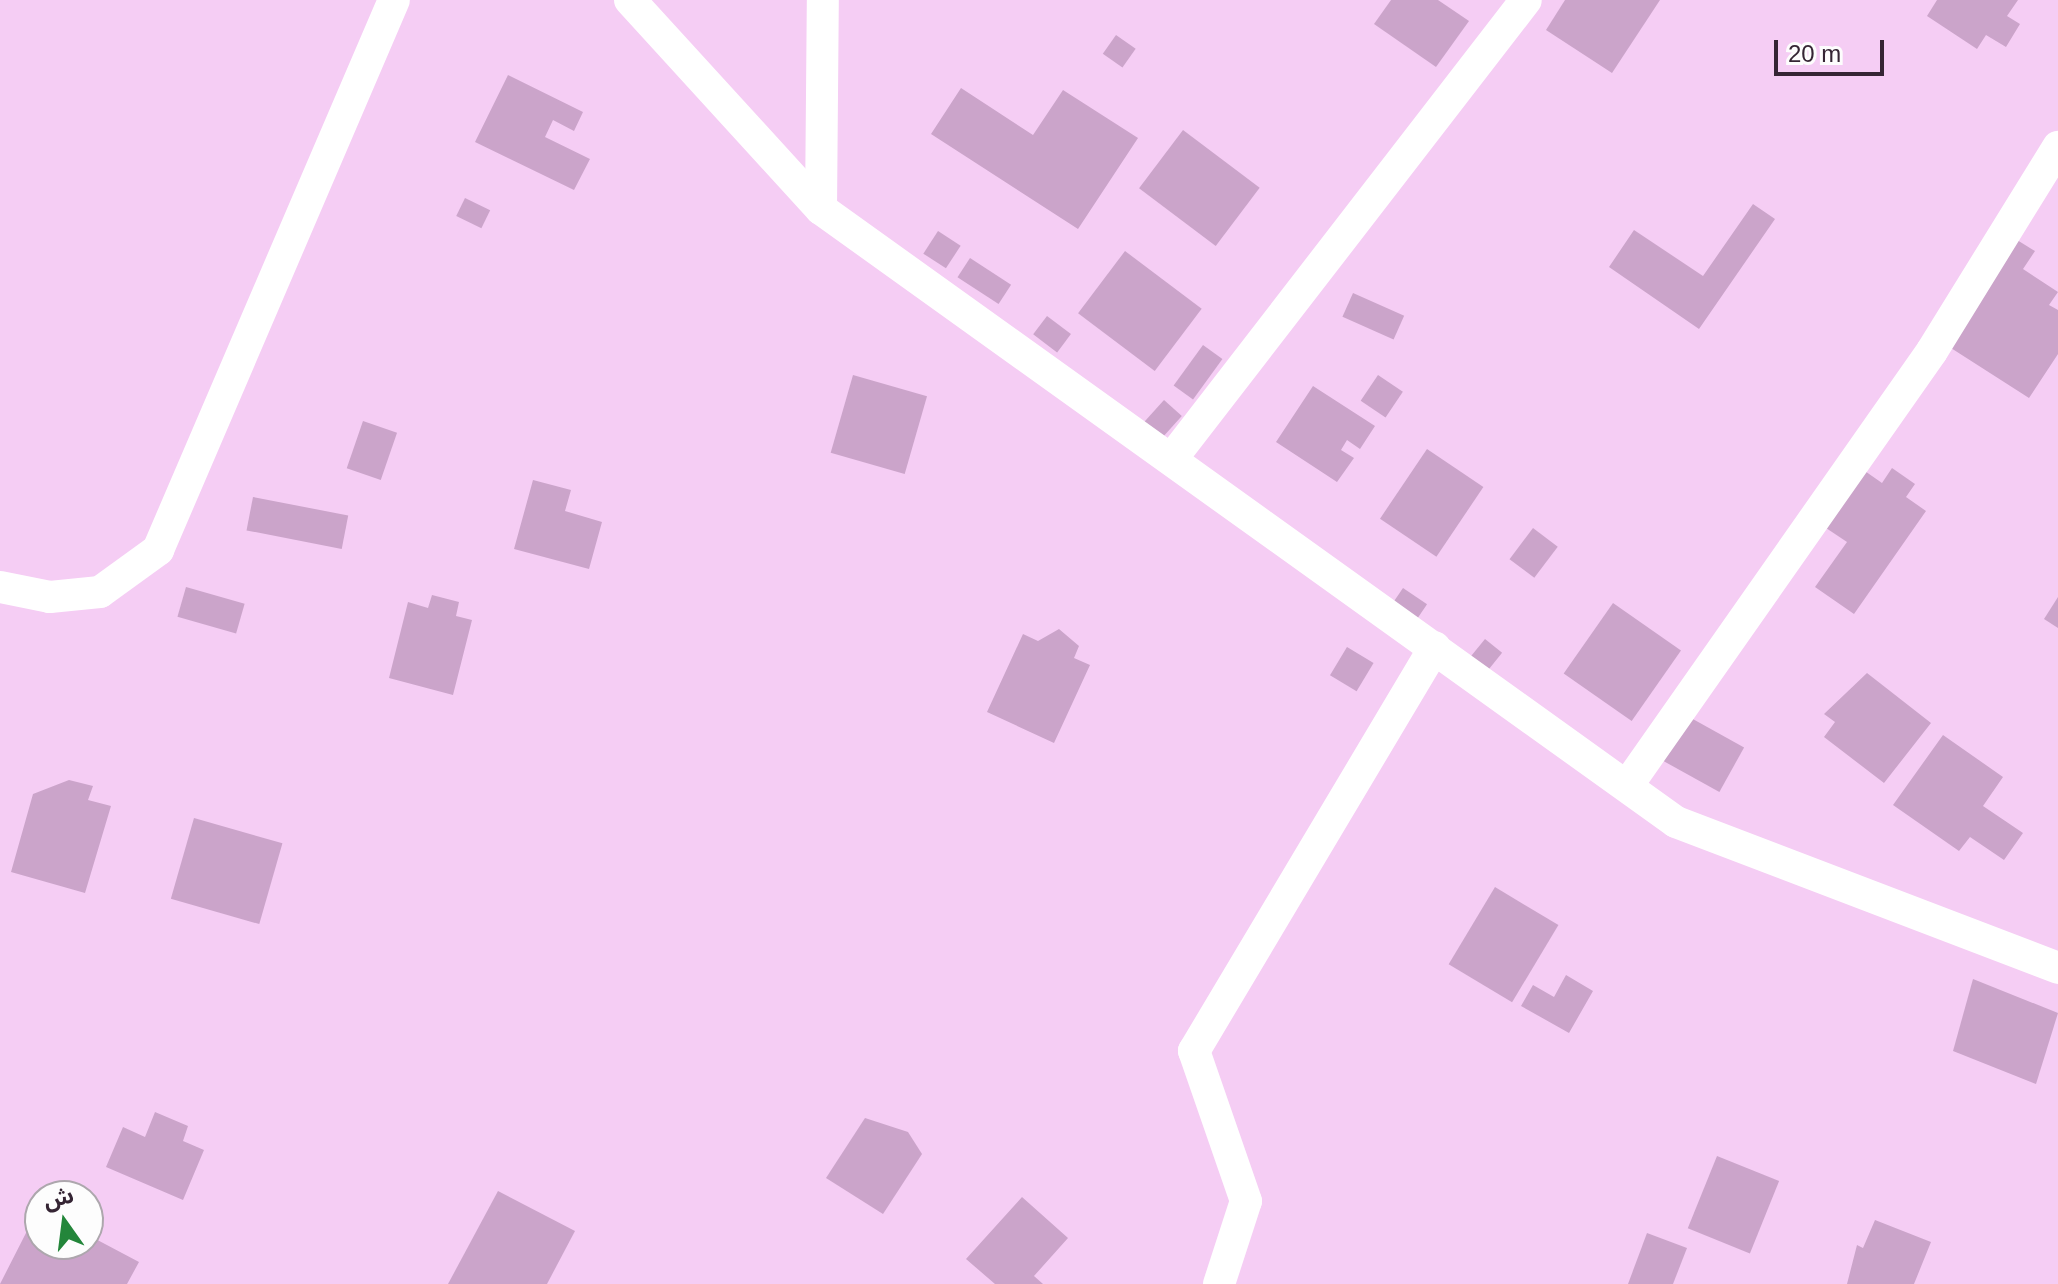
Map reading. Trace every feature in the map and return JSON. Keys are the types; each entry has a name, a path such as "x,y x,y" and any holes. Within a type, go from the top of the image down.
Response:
{"street":[{"path":"0,587 50,597 100,592 158,550 394,0"},
{"path":"630,0 821,209 1173,457 1676,822 2058,968"},
{"path":"821,209 823,0"},
{"path":"1173,457 1526,0"},
{"path":"1627,786 1932,351 2058,147"},
{"path":"1219,1284 1246,1201 1194,1051 1435,647"}],"building":[{"path":"1391,0 1438,0 1469,21 1436,67 1374,24"},
{"path":"1565,0 1660,0 1612,73 1546,30"},
{"path":"1937,0 2018,0 2007,16 2020,24 2006,47 1986,35 1977,49 1927,16"},
{"path":"1116,35 1136,49 1122,68 1103,54"},
{"path":"508,75 583,112 574,131 553,120 545,137 590,159 574,190 475,142"},
{"path":"961,88 1033,135 1063,90 1138,138 1078,229 931,134"},
{"path":"1183,130 1260,188 1216,246 1139,188"},
{"path":"465,198 490,210 481,228 456,216"},
{"path":"1753,204 1775,219 1699,329 1609,267 1634,230 1703,276"},
{"path":"938,231 961,246 946,268 923,254"},
{"path":"2009,235 2035,251 2023,269 2058,292 2049,305 2058,310 2058,354 2029,398 1940,341"},
{"path":"1125,251 1202,309 1155,371 1078,313"},
{"path":"970,258 1011,285 999,304 957,277"},
{"path":"1353,293 1404,316 1394,340 1342,317"},
{"path":"1047,316 1071,334 1057,352 1033,334"},
{"path":"1203,345 1222,359 1193,400 1174,385"},
{"path":"853,375 927,396 905,474 831,453"},
{"path":"1378,375 1403,392 1386,417 1361,401"},
{"path":"1313,386 1375,426 1360,449 1347,440 1341,450 1354,458 1337,482 1276,442"},
{"path":"1164,400 1182,416 1162,438 1144,422"},
{"path":"363,421 397,433 381,480 347,468"},
{"path":"1427,449 1483,487 1436,557 1380,519"},
{"path":"1892,468 1915,484 1906,497 1926,511 1854,614 1815,587 1847,542 1823,526 1862,469 1882,483"},
{"path":"533,480 571,490 565,511 602,522 589,569 514,549"},
{"path":"253,497 348,516 342,549 247,530"},
{"path":"1533,528 1558,547 1534,578 1510,559"},
{"path":"186,587 245,604 236,634 177,617"},
{"path":"1403,588 1427,604 1418,618 1393,602"},
{"path":"432,595 459,602 456,616 472,620 453,695 389,678 408,602 428,608"},
{"path":"2058,597 2058,628 2044,619"},
{"path":"1613,603 1681,651 1632,721 1564,673"},
{"path":"1059,629 1079,646 1074,658 1090,665 1054,743 987,712 1023,634 1038,641"},
{"path":"1485,639 1502,653 1488,671 1471,657"},
{"path":"1347,647 1374,663 1357,691 1330,675"},
{"path":"1867,673 1931,723 1884,783 1824,737 1835,722 1824,714"},
{"path":"1682,713 1744,747 1719,792 1657,758"},
{"path":"1943,735 2003,777 1983,806 2023,833 2004,860 1970,837 1959,851 1893,805"},
{"path":"69,780 93,786 88,800 111,806 85,893 11,872 33,794"},
{"path":"194,818 282,843 259,924 171,899"},
{"path":"1495,887 1558,925 1512,1002 1449,964"},
{"path":"1566,975 1593,991 1569,1033 1521,1006 1533,985 1554,997"},
{"path":"1973,979 2058,1013 2036,1084 1953,1051"},
{"path":"155,1112 188,1126 183,1141 204,1150 183,1200 106,1167 123,1127 145,1137"},
{"path":"865,1118 908,1132 922,1154 883,1214 826,1178"},
{"path":"1717,1156 1779,1181 1750,1253 1688,1228"},
{"path":"498,1191 575,1231 547,1284 448,1284"},
{"path":"1022,1197 1068,1238 1034,1276 1043,1284 995,1284 966,1259"},
{"path":"1875,1220 1931,1242 1914,1284 1847,1284 1857,1245 1863,1248"},
{"path":"1647,1233 1687,1248 1673,1284 1628,1284"},
{"path":"24,1237 24,1260 104,1260 104,1243 139,1262 127,1284 0,1284"}]}
